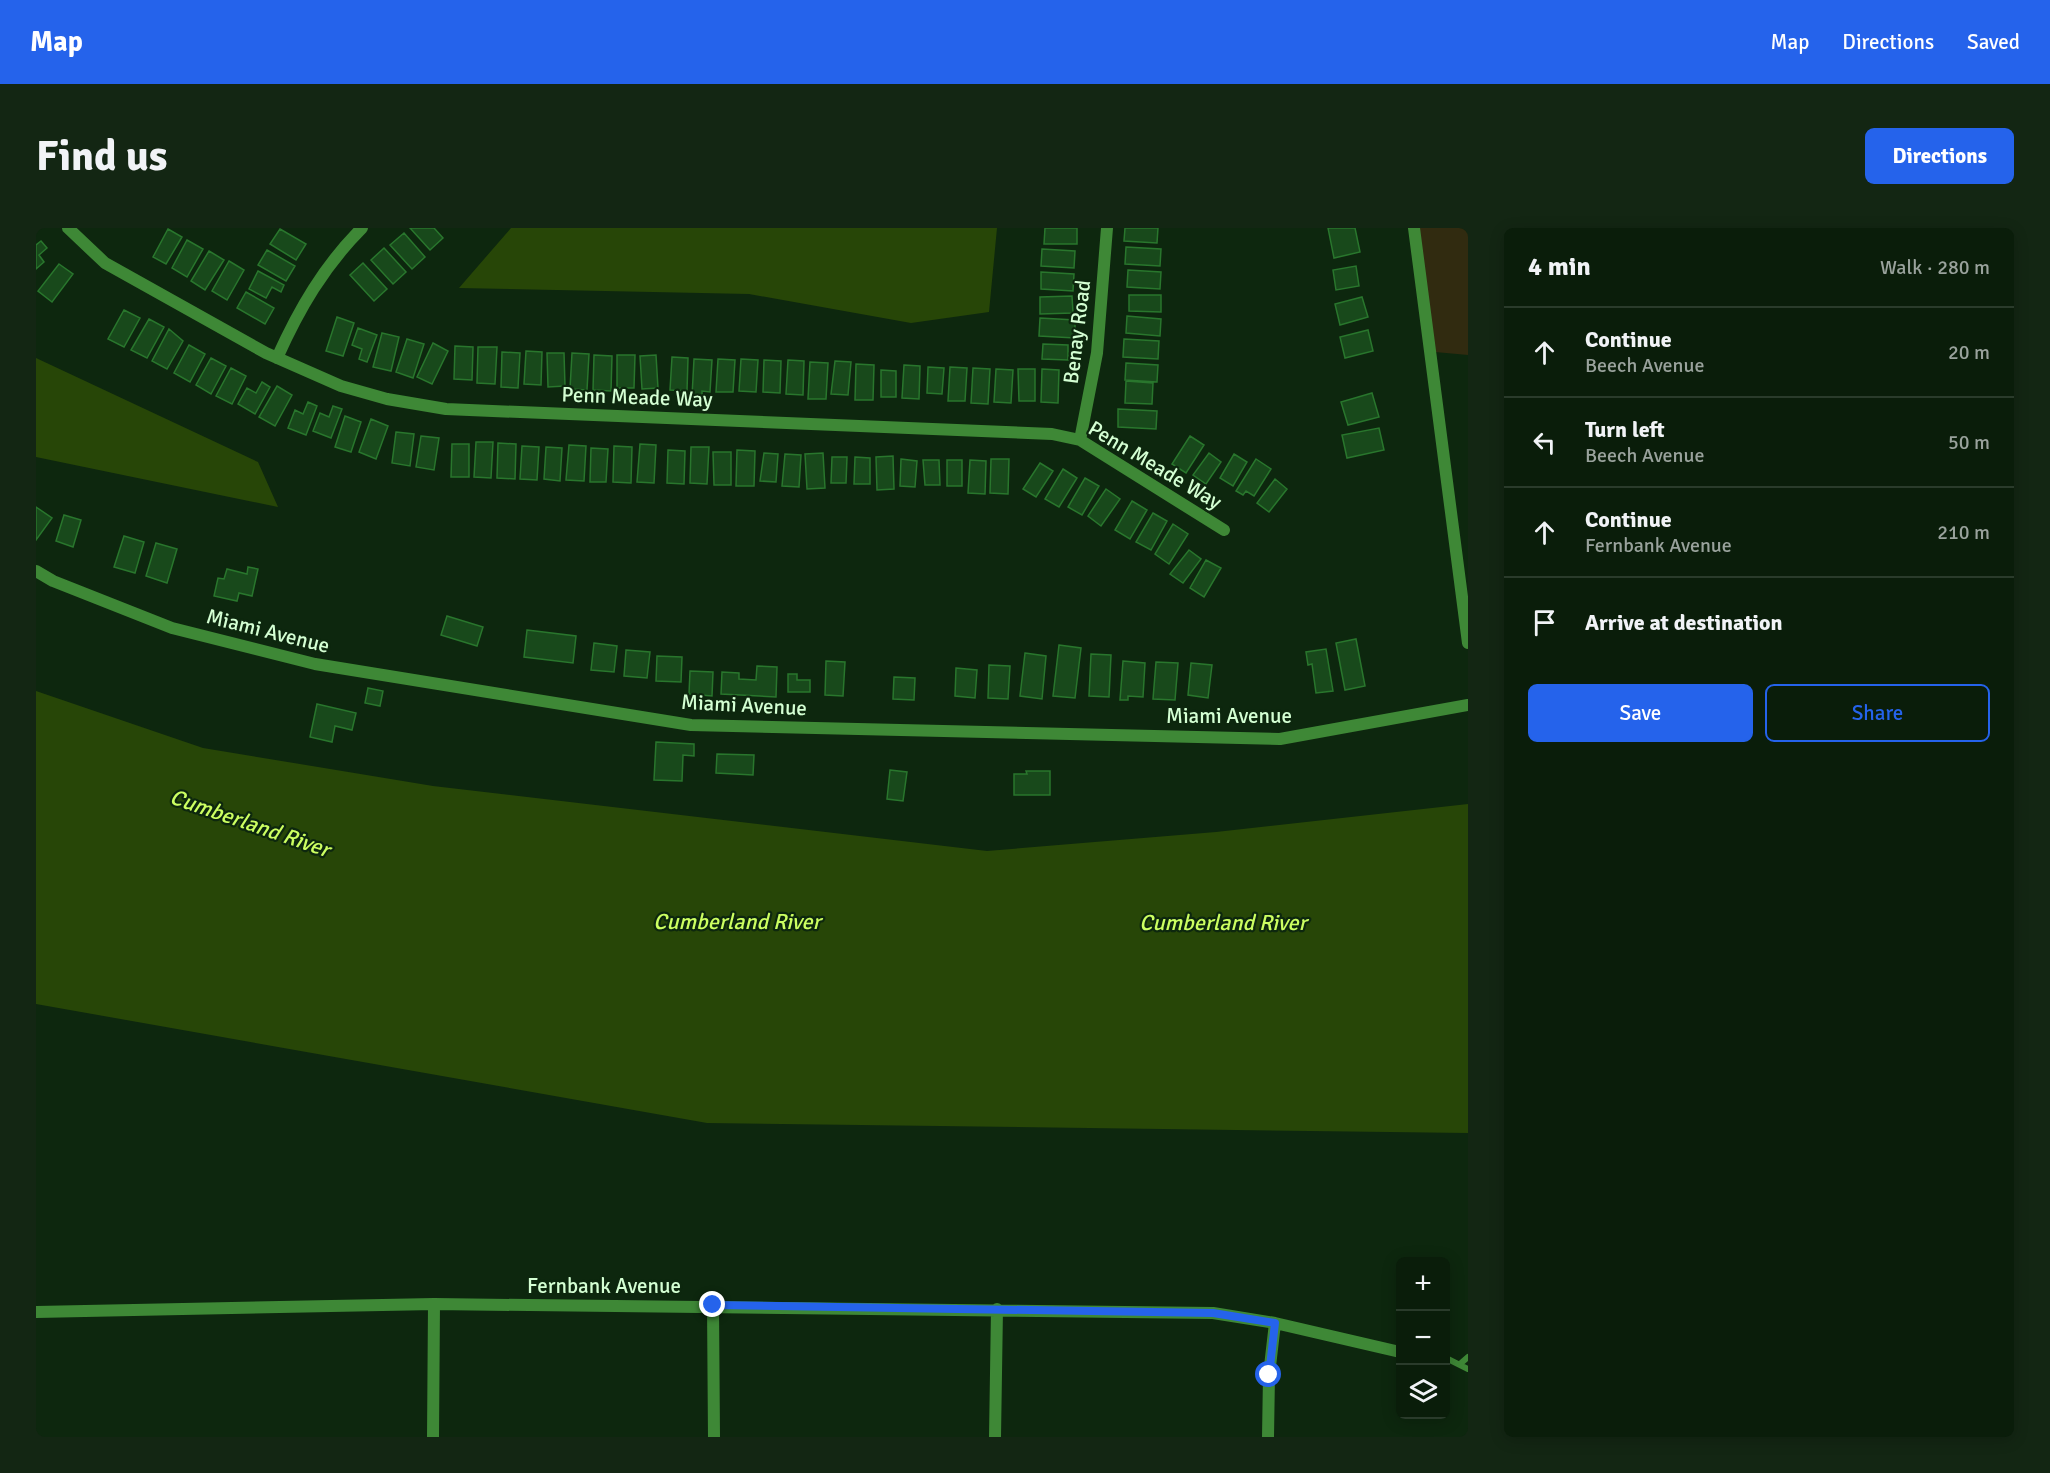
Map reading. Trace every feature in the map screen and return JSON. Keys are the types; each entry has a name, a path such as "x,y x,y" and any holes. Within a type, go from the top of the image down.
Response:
{"street":[{"name":"Penn Meade Way","path":"68,228 105,263 277,358 341,386 387,399 446,409 1052,434 1080,440 1224,530"},
{"path":"277,358 309,293 336,254 362,228"},
{"name":"Benay Road","path":"1080,440 1097,352 1107,228"},
{"path":"1414,228 1468,643"},
{"name":"Miami Avenue","path":"36,571 52,581 172,628 315,664 691,724 1280,739 1468,705"},
{"path":"433,1437 434,1304"},
{"name":"Fernbank Avenue","path":"36,1312 434,1304 713,1305 1213,1313 1275,1323 1396,1351"},
{"path":"713,1305 714,1437"},
{"path":"995,1437 997,1309"},
{"path":"1268,1437 1269,1375 1275,1323"}],"lane":[{"path":"1460,1364 1468,1357"},
{"path":"1450,1360 1468,1369"}],"shaded area":[{"path":"1418,228 1468,228 1468,355 1435,352"}],"water":[{"path":"511,228 997,228 989,312 911,323 749,294 459,288"},
{"path":"36,358 258,462 278,507 36,457"},
{"name":"Cumberland River","path":"36,691 203,748 433,786 987,851 1216,832 1468,804 1468,1133 707,1123 36,1004"}],"building":[{"path":"410,228 434,228 443,238 430,250"},
{"path":"1045,228 1077,228 1077,244 1044,244"},
{"path":"1125,228 1158,228 1157,243 1124,241"},
{"path":"1328,228 1355,228 1360,252 1334,258"},
{"path":"168,229 182,237 166,264 153,257"},
{"path":"280,229 306,244 296,260 270,244"},
{"path":"404,233 425,257 412,269 390,245"},
{"path":"187,240 203,249 187,277 172,268"},
{"path":"41,241 47,248 39,255 44,262 36,269 36,245"},
{"path":"1126,247 1161,249 1160,266 1125,264"},
{"path":"384,248 406,272 393,284 371,260"},
{"path":"1042,249 1075,251 1074,268 1041,266"},
{"path":"267,250 295,266 286,281 258,265"},
{"path":"209,251 224,260 205,290 191,281"},
{"path":"229,261 244,270 227,300 212,291"},
{"path":"363,263 387,289 374,301 350,275"},
{"path":"59,264 73,274 52,302 38,291"},
{"path":"1356,266 1359,286 1336,290 1333,270"},
{"path":"1128,270 1161,272 1160,289 1127,287"},
{"path":"258,271 284,285 281,292 272,287 266,298 249,289"},
{"path":"1041,272 1074,274 1073,291 1041,289"},
{"path":"246,292 274,308 265,324 237,308"},
{"path":"1129,295 1161,295 1161,312 1129,311"},
{"path":"1072,296 1073,313 1040,314 1040,297"},
{"path":"1362,297 1368,317 1340,325 1335,304"},
{"path":"124,310 140,318 124,347 108,339"},
{"path":"1127,316 1161,319 1160,336 1126,333"},
{"path":"337,317 354,323 343,356 326,351"},
{"path":"1040,318 1075,320 1075,338 1039,336"},
{"path":"149,319 164,327 147,358 131,350"},
{"path":"358,328 377,335 367,362 359,359 362,349 352,345"},
{"path":"169,329 183,341 167,369 152,361"},
{"path":"1368,330 1373,351 1345,358 1340,337"},
{"path":"382,333 399,337 391,371 373,367"},
{"path":"407,339 424,344 413,378 396,372"},
{"path":"1124,339 1159,341 1158,359 1123,357"},
{"path":"433,343 448,351 432,384 417,377"},
{"path":"1043,344 1068,345 1068,360 1042,359"},
{"path":"189,345 205,354 190,382 174,373"},
{"path":"455,346 473,347 472,380 454,379"},
{"path":"478,347 497,347 495,384 477,383"},
{"path":"526,351 542,352 541,385 524,384"},
{"path":"502,352 520,353 518,388 501,387"},
{"path":"547,353 564,353 565,386 548,387"},
{"path":"572,353 589,354 587,390 570,389"},
{"path":"594,355 612,356 611,391 593,390"},
{"path":"617,355 635,355 634,388 617,388"},
{"path":"656,355 658,388 642,389 640,356"},
{"path":"672,357 688,358 687,391 670,390"},
{"path":"211,358 226,366 211,394 196,385"},
{"path":"694,359 712,360 710,392 702,391 702,397 692,396"},
{"path":"718,359 735,360 733,392 716,392"},
{"path":"741,359 758,360 756,392 739,391"},
{"path":"764,360 781,361 780,393 763,392"},
{"path":"788,360 804,361 803,395 786,394"},
{"path":"835,361 851,362 848,395 831,394"},
{"path":"810,362 828,363 826,399 808,399"},
{"path":"1126,363 1158,365 1157,382 1125,380"},
{"path":"856,364 874,365 873,400 855,400"},
{"path":"904,365 920,366 919,399 902,398"},
{"path":"928,367 944,368 942,394 927,393"},
{"path":"950,367 967,368 965,401 948,401"},
{"path":"231,368 246,376 232,404 216,396"},
{"path":"973,368 990,369 988,404 971,403"},
{"path":"996,369 1013,370 1011,403 994,402"},
{"path":"1018,369 1035,369 1035,401 1019,401"},
{"path":"1042,369 1059,370 1058,403 1041,402"},
{"path":"881,370 896,371 896,397 881,397"},
{"path":"1126,381 1153,383 1152,404 1125,403"},
{"path":"262,382 270,387 255,414 238,404 247,388 256,393"},
{"path":"277,386 292,395 275,426 259,417"},
{"path":"1372,393 1379,417 1348,425 1341,402"},
{"path":"308,402 317,406 306,435 288,428 295,410 303,414"},
{"path":"333,406 342,409 331,438 313,431 320,413 329,417"},
{"path":"1118,409 1157,411 1156,429 1118,427"},
{"path":"345,416 361,422 351,452 335,447"},
{"path":"371,419 388,426 376,459 359,452"},
{"path":"1379,428 1384,450 1347,458 1342,435"},
{"path":"396,432 414,434 410,466 392,463"},
{"path":"421,436 439,438 434,470 416,467"},
{"path":"1190,436 1204,445 1186,473 1172,464"},
{"path":"476,442 493,442 491,478 474,477"},
{"path":"498,443 516,444 515,479 497,478"},
{"path":"452,444 469,444 469,477 451,477"},
{"path":"640,444 656,445 654,483 637,482"},
{"path":"569,445 586,446 584,481 566,480"},
{"path":"522,446 539,447 537,480 520,479"},
{"path":"614,446 632,447 631,483 613,482"},
{"path":"546,447 562,448 560,481 544,479"},
{"path":"691,447 709,447 707,484 690,483"},
{"path":"591,448 608,449 606,482 590,482"},
{"path":"668,450 685,451 684,484 667,483"},
{"path":"737,450 755,451 754,486 736,486"},
{"path":"713,452 731,452 731,485 714,485"},
{"path":"764,453 778,454 776,482 760,481"},
{"path":"823,453 825,488 807,489 805,454"},
{"path":"1209,453 1221,462 1206,484 1193,475"},
{"path":"785,454 801,455 799,487 782,486"},
{"path":"1234,454 1247,462 1233,486 1220,478"},
{"path":"893,456 894,489 877,490 876,457"},
{"path":"832,457 847,457 846,483 831,483"},
{"path":"855,457 870,458 870,484 854,484"},
{"path":"901,459 917,461 915,487 900,486"},
{"path":"991,459 1009,459 1008,494 990,493"},
{"path":"1256,459 1271,469 1254,496 1246,491 1243,495 1236,491"},
{"path":"923,460 939,460 940,485 925,485"},
{"path":"947,460 962,460 962,486 947,486"},
{"path":"970,460 986,461 985,494 968,493"},
{"path":"1040,463 1053,471 1036,497 1023,489"},
{"path":"1063,469 1077,478 1059,507 1045,499"},
{"path":"1085,478 1099,486 1082,515 1068,507"},
{"path":"1275,479 1287,489 1269,512 1257,503"},
{"path":"1106,489 1120,499 1101,526 1088,516"},
{"path":"1132,501 1147,510 1130,539 1115,530"},
{"path":"36,507 52,518 36,540"},
{"path":"1153,513 1167,521 1151,550 1136,542"},
{"path":"64,515 81,520 73,547 56,541"},
{"path":"1173,524 1188,534 1169,564 1155,554"},
{"path":"124,536 144,542 135,573 114,567"},
{"path":"156,543 177,549 167,583 146,576"},
{"path":"1189,550 1201,559 1183,583 1170,574"},
{"path":"1206,560 1221,568 1204,597 1190,588"},
{"path":"248,567 258,569 252,596 239,593 237,601 214,596 218,578 224,579 227,569 247,574"},
{"path":"447,616 483,627 477,646 441,635"},
{"path":"527,630 576,636 573,663 524,657"},
{"path":"1356,639 1365,686 1345,690 1336,643"},
{"path":"594,643 617,646 614,672 591,670"},
{"path":"1059,645 1081,648 1075,698 1053,696"},
{"path":"1326,649 1333,691 1316,693 1312,664 1308,665 1306,652"},
{"path":"626,650 650,652 647,678 624,676"},
{"path":"1025,653 1046,656 1042,699 1020,696"},
{"path":"1091,654 1111,655 1109,697 1089,696"},
{"path":"657,656 682,657 681,682 656,681"},
{"path":"826,661 845,662 843,696 825,695"},
{"path":"1123,661 1145,663 1143,697 1128,696 1128,700 1120,700"},
{"path":"1156,662 1178,663 1175,700 1153,699"},
{"path":"1191,663 1212,665 1208,698 1188,695"},
{"path":"989,665 1010,666 1008,699 988,698"},
{"path":"757,666 777,667 776,697 721,694 722,672 739,673 739,679 756,680"},
{"path":"956,668 977,670 975,698 955,696"},
{"path":"690,671 713,672 712,696 689,694"},
{"path":"788,674 797,674 797,680 810,680 810,692 788,692"},
{"path":"894,677 915,678 914,700 893,699"},
{"path":"368,688 383,691 380,706 365,703"},
{"path":"317,704 356,713 352,730 335,726 332,742 310,737"},
{"path":"656,742 694,744 694,756 683,755 682,781 654,780"},
{"path":"717,754 754,755 753,775 716,773"},
{"path":"890,770 907,772 903,801 887,799"},
{"path":"1026,771 1050,771 1050,795 1014,795 1014,774 1027,774"}],"route":[{"path":"713,1305 1213,1313 1275,1323 1269,1375"}]}
